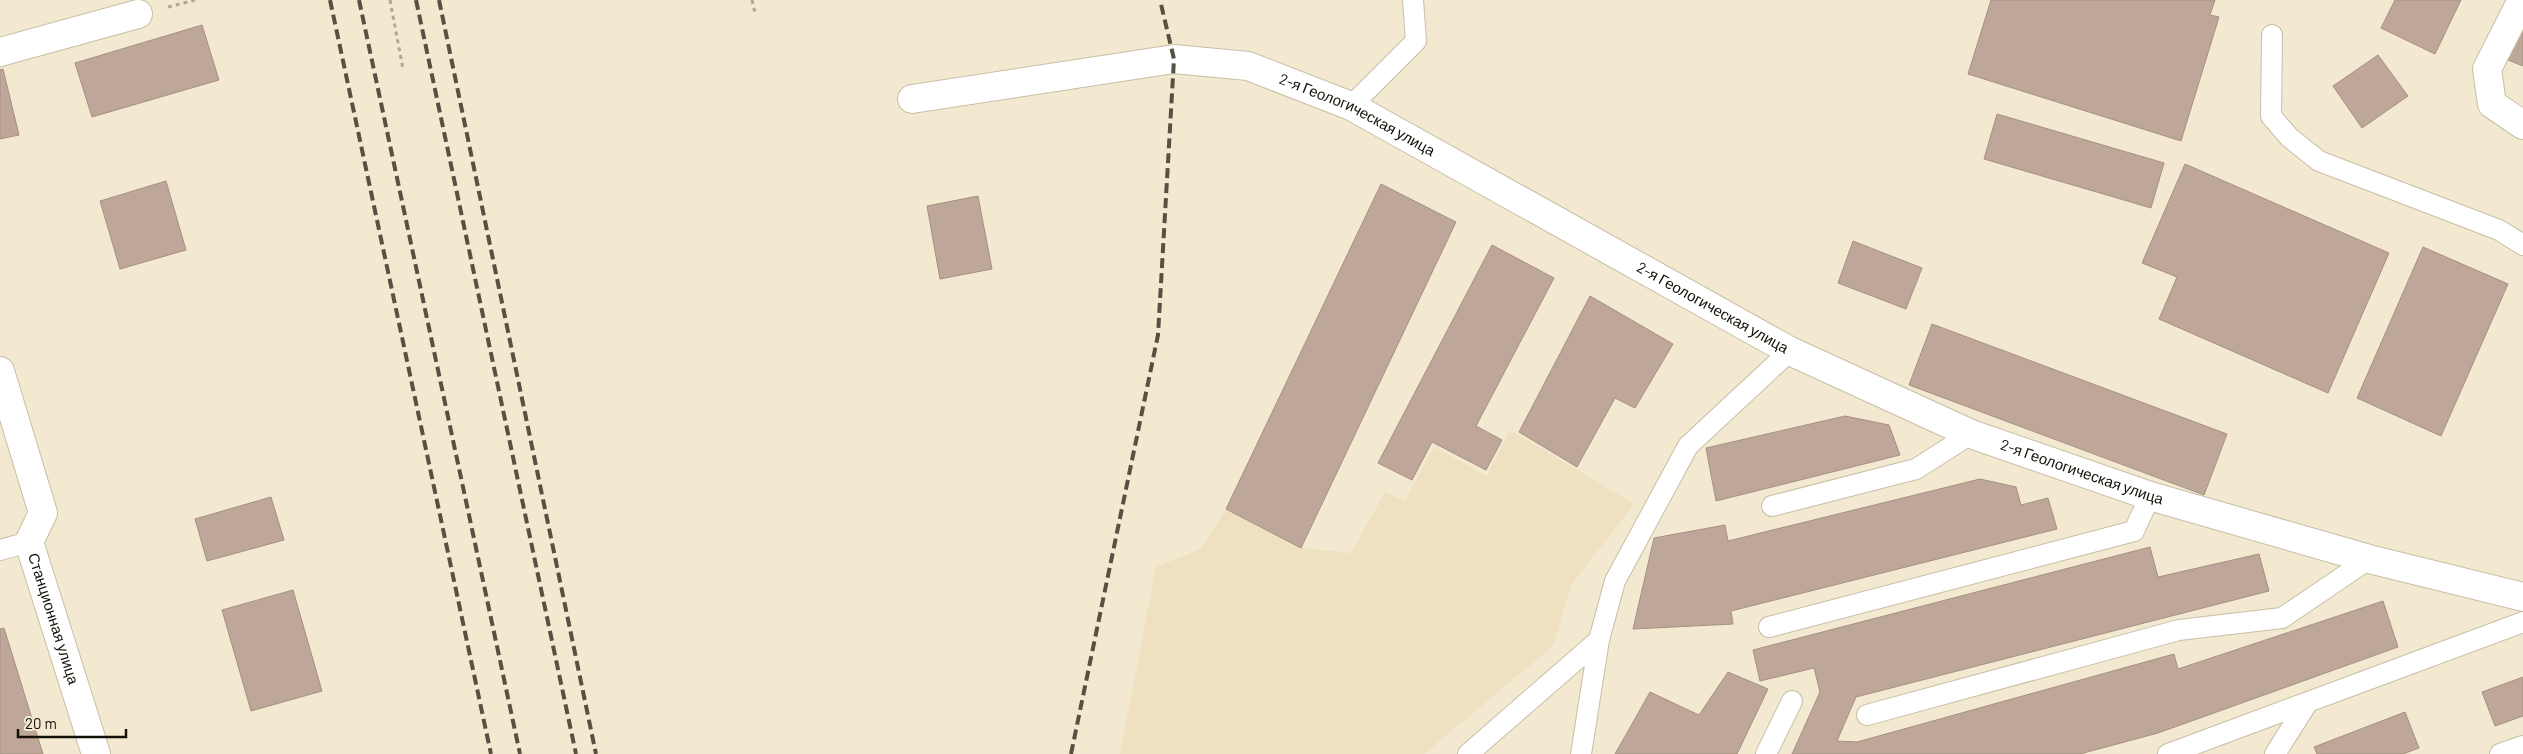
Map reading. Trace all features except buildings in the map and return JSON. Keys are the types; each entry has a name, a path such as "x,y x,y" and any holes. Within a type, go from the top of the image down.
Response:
{"street":[{"path":"2522,0 2487,69 2492,104 2523,125"},
{"path":"0,52 138,14"},
{"name":"2-я Геологическая улица","path":"912,99 1174,59 1248,66 1351,106 1790,351 1971,434 2150,496 2369,559 2523,597"},
{"name":"Станционная улица","path":"0,371 42,513 29,542 96,754"}],"lane":[{"path":"1351,106 1416,41 1413,0"},
{"path":"2272,35 2271,116 2289,137 2319,161 2499,230 2523,245"},
{"path":"1582,754 1600,640 1614,581 1688,446 1790,351"},
{"path":"1772,506 1916,469 1971,434"},
{"path":"1769,627 2134,531 2150,496"},
{"path":"0,550 29,542"},
{"path":"1867,715 2179,630 2282,618 2369,559"},
{"path":"2168,754 2523,622"},
{"path":"1468,754 1600,640"},
{"path":"1766,754 1792,701"},
{"path":"2275,754 2308,702"},
{"path":"2500,754 2523,746"}],"path":[{"path":"390,0 403,69"},
{"path":"752,0 755,14"}],"shaded area":[{"path":"1510,430 1634,504 1571,585 1553,646 1424,754 1120,754 1156,567 1201,549 1226,509 1301,548 1351,553 1385,492 1405,501 1434,447 1487,476"}],"railway":[{"path":"330,0 491,754"},
{"path":"359,0 520,754"},
{"path":"416,0 576,754"},
{"path":"439,0 596,754"},
{"path":"1071,754 1158,335 1174,59 1160,0"}]}
